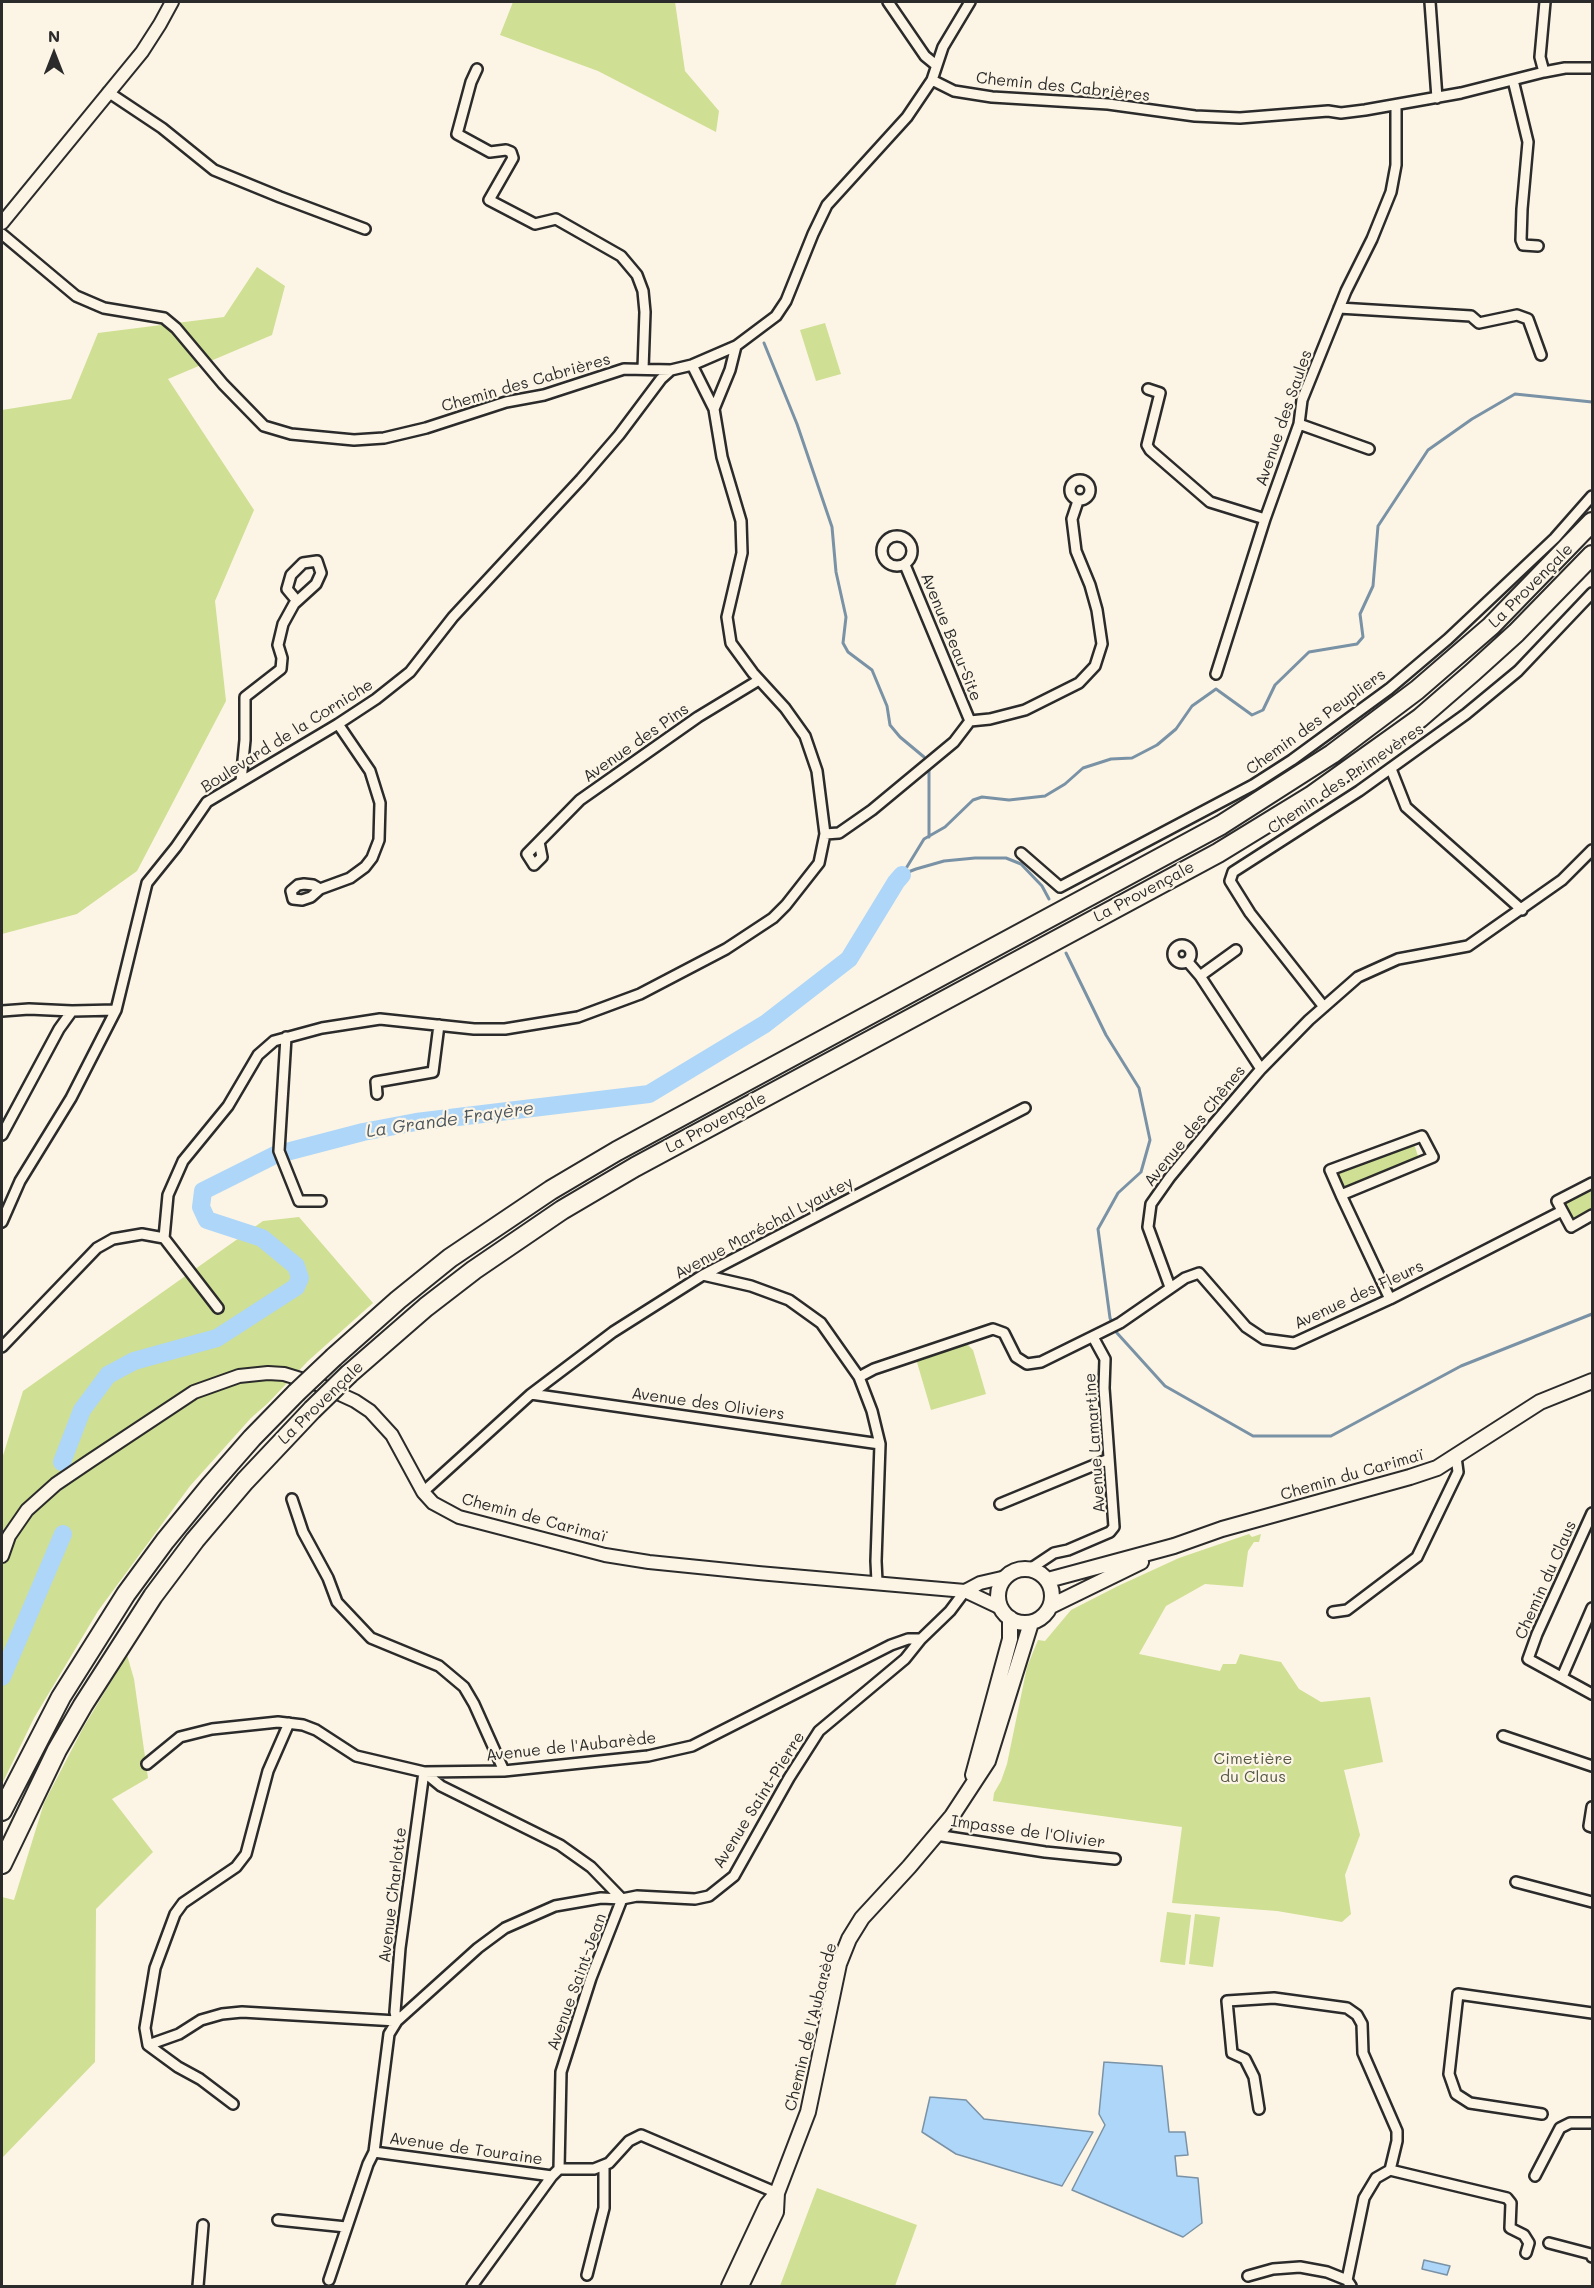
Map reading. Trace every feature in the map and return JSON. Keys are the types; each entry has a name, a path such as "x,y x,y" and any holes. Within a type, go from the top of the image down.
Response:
{"highway":[{"name":"La Provençale","path":"2,1811 61,1697 126,1594 165,1541 252,1438 334,1356 398,1300 450,1258 561,1184 616,1151 1221,825 1332,754 1417,690 1491,626 1593,522"},
{"name":"La Provençale","path":"2,1864 57,1750 89,1696 153,1596 195,1540 245,1481 312,1410 349,1374 426,1307 474,1270 562,1210 635,1167 1218,853 1311,796 1420,718 1524,625 1593,555"}],"main road":[{"name":"Chemin du Carimaï","path":"1048,1580 1174,1546 1278,1512 1437,1468 1540,1402 1593,1381"},
{"name":"Chemin du Carimaï","path":"1051,1606 1174,1546"},
{"path":"1030,1569 1048,1580 1052,1588 1051,1606 1039,1620 1023,1623 1005,1613 998,1592 1006,1577 1017,1570 1030,1569"},
{"name":"Chemin de l'Aubarède","path":"966,1797 1010,1638 1005,1613"},
{"name":"Chemin de l'Aubarède","path":"741,2286 776,2212 777,2193 808,2112 839,1964 849,1939 862,1918 936,1835 966,1797 988,1761 1031,1623"},
{"name":"Chemin de l'Aubarède","path":"729,2286 767,2205 777,2193"}],"street":[{"path":"2,224 142,52 172,2"},
{"path":"888,2 925,56 936,65"},
{"path":"932,80 943,47 970,2"},
{"path":"1430,2 1437,98"},
{"path":"1544,72 1540,57 1545,2"},
{"name":"Chemin des Cabrières","path":"2,234 76,296 104,308 164,318 176,328 223,384 264,426 291,434 354,441 384,438 426,428 506,402 544,395 624,369 671,370 692,365 736,346 776,316 786,301 827,205 908,117 932,80 954,91 992,97 1108,104 1206,117 1259,118 1328,111 1341,113 1396,105 1437,98 1565,68 1593,68"},
{"path":"477,69 456,134 490,152 506,150 511,152 513,158 489,200 535,224 556,219 621,256 637,275 643,291 645,312 643,369"},
{"path":"1513,80 1528,142 1521,240 1522,245 1538,246"},
{"path":"108,92 162,128 214,170 365,229"},
{"name":"Avenue des Saules","path":"1216,674 1265,519 1299,424 1302,400 1339,308 1391,192 1396,165 1396,105"},
{"path":"1339,308 1471,316 1479,323 1517,315 1528,319 1541,355"},
{"path":"714,409 730,370 736,346"},
{"path":"164,1238 168,1195 183,1161 228,1106 258,1055 274,1041 380,1019 474,1029 505,1029 578,1017 640,994 726,949 773,918 819,863 825,834 817,771 805,736 731,643 727,617 742,553 741,521 722,457 714,409 692,365"},
{"name":"Boulevard de la Corniche","path":"2,1222 20,1181 72,1098 116,1010 147,883 176,847 207,802 338,724 376,699 410,672 453,617 581,479 619,435 661,379 671,370"},
{"path":"1148,389 1160,393 1147,445 1150,450 1210,502 1265,519"},
{"path":"1299,424 1370,449"},
{"name":"Chemin des Peupliers","path":"1021,853 1060,887 1253,786 1318,742 1389,689 1448,639 1555,538 1593,496"},
{"path":"825,834 839,833 872,810 954,742 970,721 990,719 1025,710 1079,683 1095,666 1102,644 1097,610 1076,551 1072,519 1078,501"},
{"name":"Avenue Beau-Site","path":"905,565 970,721"},
{"name":"Chemin des Primevères","path":"1324,1007 1250,913 1230,881 1233,872 1391,769 1466,714 1505,682 1568,621 1593,593"},
{"path":"241,781 245,740 245,697 281,669 282,658 278,645 283,624 297,601"},
{"name":"Avenue des Pins","path":"539,842 580,801 698,717 759,680"},
{"path":"320,890 350,878 364,867 372,858 379,840 380,803 370,771 338,724"},
{"path":"1391,769 1406,807 1522,910"},
{"name":"Avenue des Chênes","path":"1170,1287 1148,1227 1151,1204 1170,1177 1261,1069 1358,977 1398,959 1468,946 1562,880 1593,850"},
{"path":"1200,976 1236,950"},
{"path":"1188,962 1200,976 1261,1069"},
{"path":"2,1011 116,1010"},
{"path":"2,1135 59,1029 72,1011"},
{"path":"377,1094 376,1082 433,1072 439,1025"},
{"path":"286,1037 280,1156 299,1202 321,1202"},
{"name":"Avenue Maréchal Lyautey","path":"423,1492 531,1394 613,1332 703,1275 1025,1108"},
{"path":"1341,1195 1433,1157 1422,1136 1329,1170 1390,1299"},
{"path":"1593,1183 1557,1201 1571,1227 1593,1215"},
{"name":"Avenue des Fleurs","path":"859,1377 874,1369 993,1329 1004,1333 1016,1357 1027,1364 1041,1362 1120,1323 1170,1287 1191,1274 1199,1273 1246,1327 1264,1339 1294,1343 1390,1299 1562,1211"},
{"path":"2,1347 97,1248 114,1239 141,1234 164,1238 218,1308"},
{"path":"703,1275 751,1286 789,1300 821,1323 859,1377 872,1411 880,1444 877,1582"},
{"name":"Avenue Lamartine","path":"1030,1569 1054,1553 1068,1550 1110,1532 1114,1527 1104,1389 1105,1359 1093,1337"},
{"name":"Chemin de Carimaï","path":"2,1556 9,1536 19,1520 35,1501 56,1484 194,1392 215,1383 250,1374 268,1373 293,1376 320,1385 355,1401 370,1411 392,1436 423,1492 433,1503 459,1517 605,1555 747,1572 965,1591 1005,1613"},
{"name":"Avenue des Oliviers","path":"531,1394 880,1444"},
{"path":"1333,1612 1347,1610 1417,1557 1458,1472 1456,1456"},
{"path":"1000,1504 1109,1459"},
{"path":"292,1499 303,1532 328,1578 337,1602 371,1638 439,1666 464,1687 504,1771"},
{"name":"Chemin du Claus","path":"1562,1677 1528,1659 1537,1634 1593,1513"},
{"path":"965,1591 980,1583 1006,1577"},
{"name":"Avenue Saint-Pierre","path":"329,2280 374,2152 389,2034 397,2021 478,1948 505,1928 555,1906 601,1898 622,1899 637,1896 694,1899 709,1896 734,1876 789,1778 819,1731 905,1659 965,1591"},
{"path":"1593,1608 1562,1677 1593,1694"},
{"name":"Avenue de l'Aubarède","path":"147,1764 180,1737 212,1729 278,1722 316,1730 357,1756 424,1772 504,1771 648,1756 692,1746 891,1645 908,1639 921,1640"},
{"path":"233,2104 148,2045 145,2028 155,1968 172,1922 183,1903 236,1867 246,1854 263,1787 289,1723"},
{"path":"1503,1736 1593,1766"},
{"name":"Avenue Saint-Jean","path":"424,1772 441,1786 560,1845 591,1867 622,1899 591,1978 561,2072 556,2172"},
{"name":"Avenue Charlotte","path":"397,2021 395,2012 400,1948 424,1772"},
{"path":"1593,1808 1589,1826 1593,1827"},
{"name":"Impasse de l'Olivier","path":"936,1835 1115,1860"},
{"path":"1516,1882 1593,1902"},
{"path":"1542,2114 1470,2103 1456,2094 1449,2074 1458,1994 1593,2013"},
{"path":"1259,2109 1254,2077 1245,2059 1232,2053 1227,2001 1274,1998 1347,2008 1357,2015 1362,2025 1364,2053 1397,2131 1390,2170"},
{"path":"148,2045 179,2034 201,2020 222,2014 242,2012 397,2021"},
{"path":"1535,2176 1560,2128 1570,2123 1593,2123"},
{"path":"587,2276 604,2208 604,2165 609,2163 629,2142 641,2135 777,2193"},
{"name":"Avenue de Touraine","path":"374,2152 556,2172 594,2169 604,2165"},
{"path":"1248,2276 1273,2269 1300,2267 1327,2272 1349,2283 1364,2198 1376,2178 1390,2170 1507,2198 1511,2203 1510,2228 1524,2235 1529,2242 1526,2253"},
{"path":"472,2286 556,2172"},
{"path":"278,2220 346,2227"},
{"path":"198,2286 203,2224"},
{"path":"1549,2242 1591,2254 1593,2257"}],"green space":[{"path":"513,2 675,2 685,71 719,111 716,132 598,71 500,35"},
{"path":"257,267 285,286 272,335 168,379 254,510 215,601 226,701 137,871 77,914 2,934 2,410 71,399 98,333 224,317"},
{"path":"825,323 841,374 816,381 800,330"},
{"path":"1414,1144 1419,1159 1342,1189 1336,1175"},
{"path":"1592,1187 1592,1211 1572,1222 1563,1202"},
{"path":"299,1217 373,1303 308,1361 251,1418 190,1486 98,1611 34,1718 2,1784 2,1459 23,1391 263,1221"},
{"path":"967,1344 973,1350 986,1394 931,1410 916,1359"},
{"name":"Cimetière du Claus","path":"1249,1534 1252,1537 1261,1534 1259,1542 1254,1542 1248,1551 1243,1587 1205,1584 1166,1606 1139,1654 1220,1671 1223,1664 1236,1664 1240,1654 1281,1662 1299,1689 1321,1702 1370,1697 1383,1762 1344,1770 1360,1835 1345,1875 1351,1914 1342,1922 1277,1911 1172,1903 1182,1827 993,1801 994,1793 1007,1764 1027,1667 1038,1640 1045,1641 1071,1610 1118,1586 1179,1558"},
{"path":"127,1655 134,1679 148,1778 112,1799 153,1852 96,1909 95,2062 2,2158 2,1897 14,1900 44,1803 83,1728"},
{"path":"1167,1912 1191,1915 1185,1965 1160,1962"},
{"path":"1195,1914 1220,1917 1213,1967 1189,1964"},
{"path":"817,2188 917,2225 895,2286 780,2286"}],"water":[{"path":"1104,2062 1162,2066 1169,2132 1185,2132 1188,2155 1175,2156 1177,2176 1198,2178 1202,2223 1183,2237 1072,2190 1105,2125 1099,2114"},
{"path":"930,2097 966,2100 984,2119 1093,2132 1062,2186 956,2154 922,2132"},
{"path":"1424,2260 1450,2266 1447,2275 1422,2269"}],"waterway":[{"path":"764,343 797,424 832,527 836,572 846,617 843,643 848,652 872,670 887,706 890,725 900,737 924,757"},
{"path":"902,875 924,839 945,827 973,800 982,797 1009,800 1045,796 1065,784 1083,768 1111,759 1132,758 1157,745 1176,729 1192,706 1216,689 1252,715 1263,710 1275,685 1309,652 1357,644 1363,637 1360,614 1373,586 1378,526 1428,450 1472,419 1515,394 1592,402"},
{"path":"929,770 929,837"},
{"path":"903,874 944,861 1006,858 1021,864 1042,886 1049,899"},
{"name":"La Grande Frayère","path":"62,1462 82,1410 108,1375 134,1361 217,1338 296,1287 300,1278 296,1266 262,1238 207,1220 201,1207 203,1191 275,1155 363,1132 416,1122 649,1094 765,1024 849,959 902,875"},
{"path":"1066,953 1106,1035 1139,1088 1150,1140 1141,1172 1118,1193 1098,1229 1110,1318 1117,1333 1165,1386 1253,1436 1331,1436 1461,1366 1592,1314"},
{"name":"La Grande Frayère","path":"2,1677 63,1534"}]}
